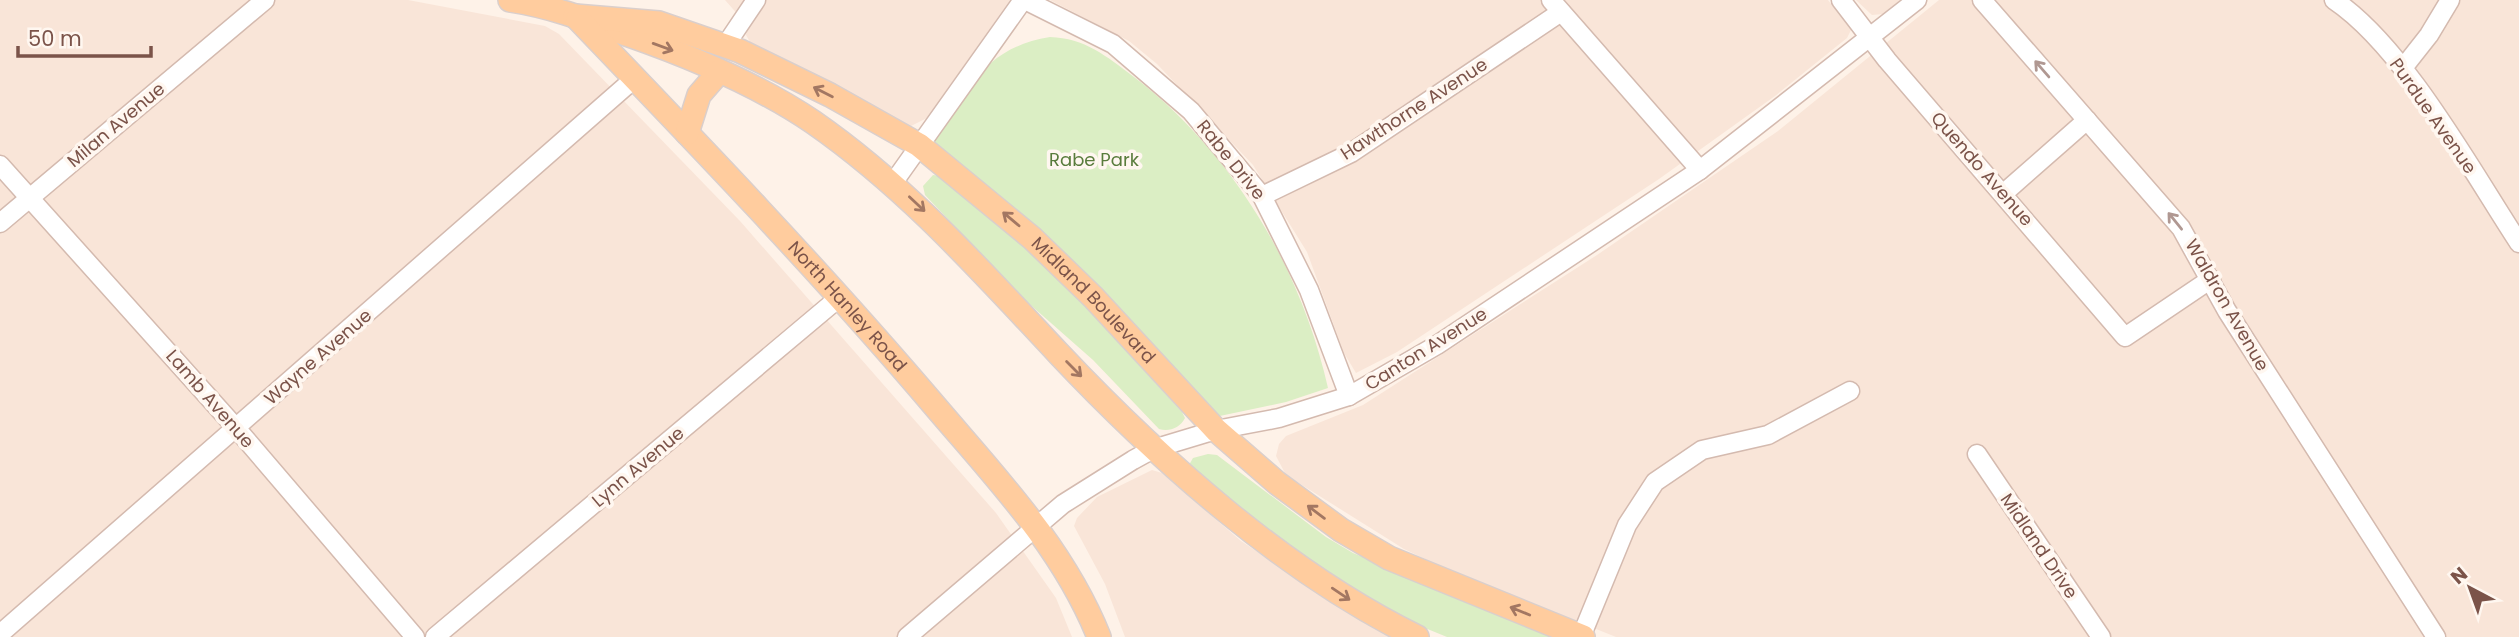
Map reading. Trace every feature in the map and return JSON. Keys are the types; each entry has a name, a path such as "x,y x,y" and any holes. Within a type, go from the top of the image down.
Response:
{"main road":[{"name":"Midland Boulevard","path":"510,0 659,23 725,46 830,95 919,145 1032,238 1093,297 1216,430 1277,483 1360,541 1390,558 1582,637"},
{"name":"Midland Boulevard","path":"568,8 682,54 811,121 893,183 969,255 1060,355 1153,449 1214,500 1321,581 1373,616 1417,637"},
{"name":"North Hanley Road","path":"568,8 841,296 1037,525 1083,597 1099,637"},
{"path":"687,133 699,94 719,72"}],"street":[{"name":"Milan Avenue","path":"0,223 265,0"},
{"path":"725,46 756,0"},
{"path":"893,183 1024,0"},
{"name":"Rabe Drive","path":"1024,0 1113,44 1191,111 1262,196 1309,290 1349,396"},
{"name":"Quendo Avenue","path":"1841,0 2125,337 2211,279"},
{"name":"Canton Avenue","path":"907,637 1037,525 1091,483 1153,449 1216,430 1279,418 1349,396 1437,345 1700,170 1917,0"},
{"name":"Waldron Avenue","path":"1982,0 2181,228 2227,311 2435,637"},
{"name":"Purdue Avenue","path":"2334,0 2356,17 2403,68 2519,243"},
{"path":"2403,68 2429,35 2450,0"},
{"path":"1556,6 1700,170"},
{"name":"Hawthorne Avenue","path":"1262,196 1351,153 1556,6"},
{"name":"Wayne Avenue","path":"0,634 635,78"},
{"path":"2004,193 2087,120"},
{"name":"Lamb Avenue","path":"0,165 237,429 415,637"},
{"name":"Lynn Avenue","path":"435,637 841,296"},
{"path":"1582,637 1627,525 1655,482 1702,450 1768,435 1850,391"},
{"name":"Midland Drive","path":"1977,454 2101,637"}],"shaded area":[{"path":"0,0 408,0 545,26 559,34 740,221 996,513 1056,598 1072,637 0,637"},
{"path":"725,0 1010,0 927,118 909,127 846,90 750,42 746,35 748,26"},
{"path":"1050,0 1828,0 1851,30 1847,38 1775,96 1659,179 1397,352 1356,373 1344,353 1307,252 1253,165 1157,64 1129,41"},
{"path":"1856,0 1900,0 1883,14 1872,15"},
{"path":"1939,0 2519,0 2519,637 1616,637 1444,568 1404,549 1286,475 1276,456 1279,444 1286,436 1363,405 1597,255 1778,131"},
{"path":"1152,470 1162,473 1241,541 1361,620 1395,637 1125,637 1105,584 1074,526 1077,518 1097,497"}],"green space":[{"name":"Rabe Park","path":"1050,37 1085,45 1134,77 1170,107 1232,177 1281,257 1316,343 1328,388 1286,402 1215,417 932,144 967,90 992,62 1008,51"},
{"path":"933,175 940,176 996,218 1071,291 1182,412 1185,418 1177,427 1159,429 1093,360 1026,301 925,195 923,186"},
{"path":"1208,454 1217,455 1326,537 1353,553 1558,637 1447,637 1425,628 1344,585 1200,481 1189,465 1193,458"}]}
